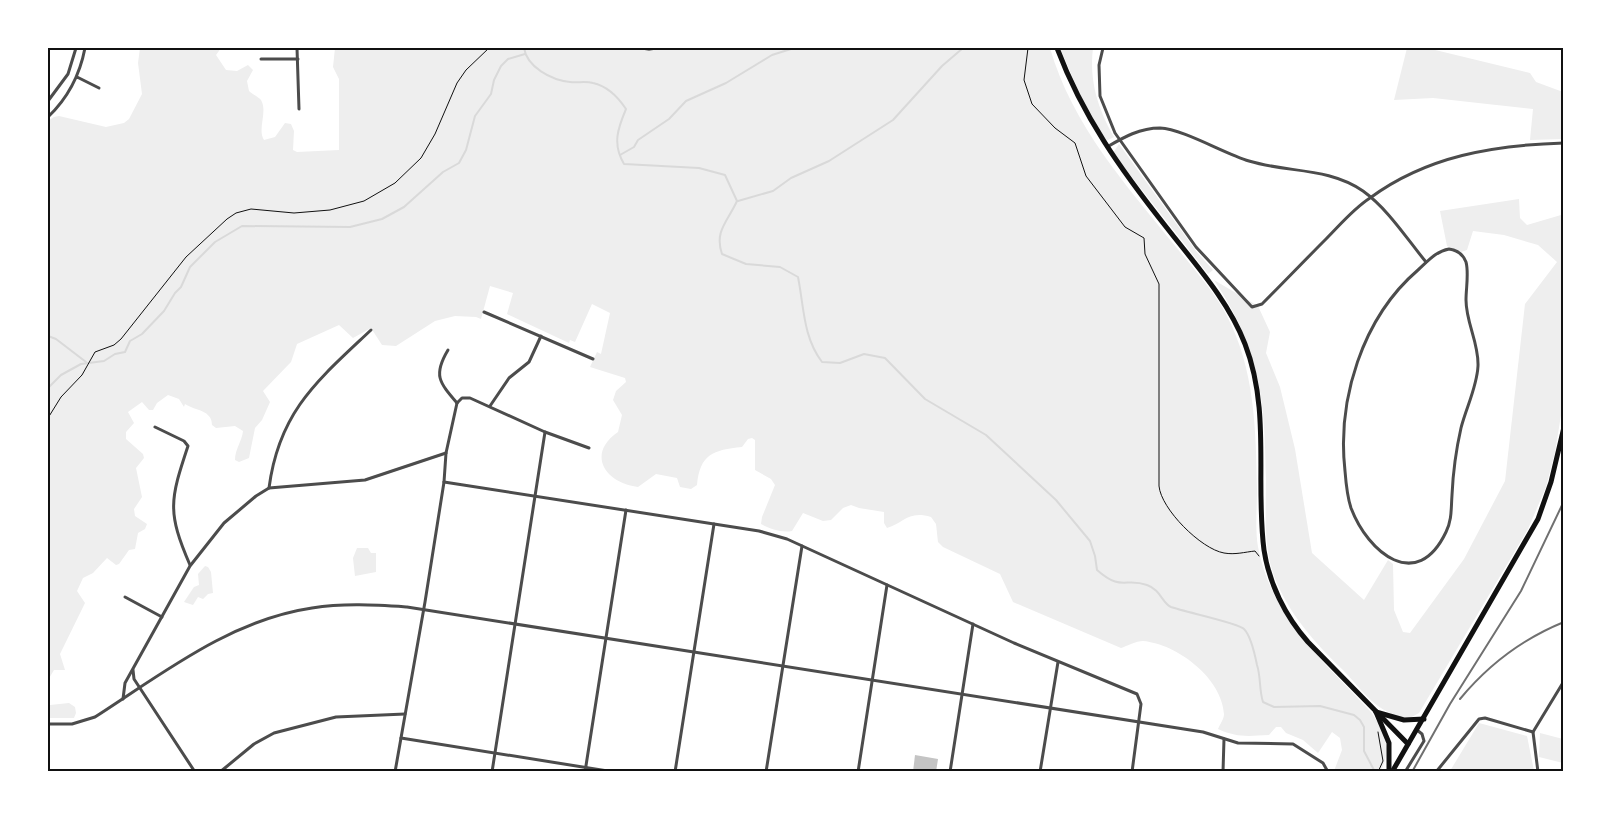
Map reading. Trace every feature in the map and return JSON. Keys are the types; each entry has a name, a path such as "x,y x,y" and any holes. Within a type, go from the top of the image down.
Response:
{"main road":[{"path":"1057,48 1077,97 1106,148 1217,293 1241,334 1250,356 1260,404 1262,535 1270,577 1300,632 1408,744"},
{"path":"1390,772 1424,719 1538,519 1552,482 1564,428"},
{"path":"1376,712 1404,720 1424,719"},
{"path":"1376,712 1389,743 1390,772"}],"street":[{"path":"48,101 68,74 76,48"},
{"path":"48,116 68,92 77,77 85,48"},
{"path":"297,48 299,109"},
{"path":"1102,48 1099,64 1100,96 1106,113 1120,140 1196,247 1250,306 1254,307 1262,304 1370,197 1423,169 1467,154 1514,145 1564,143"},
{"path":"261,60 298,59"},
{"path":"77,77 99,88"},
{"path":"1106,148 1120,140 1146,130 1168,129 1250,162 1332,176 1351,184 1370,197 1426,262"},
{"path":"1449,250 1455,250 1463,257 1466,267 1466,309 1477,346 1478,365 1458,440 1449,524 1440,543 1427,557 1412,564 1388,557 1373,546 1359,527 1348,498 1343,428 1350,386 1371,332 1395,292 1426,262 1439,252 1449,250"},
{"path":"484,312 593,359"},
{"path":"269,488 273,459 290,417 316,383 371,330"},
{"path":"490,406 509,378 529,362 541,336"},
{"path":"395,772 424,610 444,482 446,453 456,403 440,379 440,364 448,350"},
{"path":"456,403 466,398 490,406 545,432 589,448"},
{"path":"156,427 184,441 188,446 173,497 172,508 175,526 190,566"},
{"path":"492,772 545,432"},
{"path":"123,699 125,683 190,566 224,523 238,510 269,488 365,480 446,453"},
{"path":"444,482 773,534 802,546 1058,662 1137,694 1141,699 1140,721 1132,772"},
{"path":"585,770 626,510"},
{"path":"675,772 714,524"},
{"path":"766,772 802,546"},
{"path":"858,772 887,586"},
{"path":"125,597 162,617"},
{"path":"48,724 82,722 94,717 217,640 252,624 310,608 351,605 424,610 1140,721 1203,732 1224,740 1244,744 1293,744 1323,763 1328,772"},
{"path":"950,772 973,624"},
{"path":"1040,772 1058,662"},
{"path":"133,669 134,680 195,772"},
{"path":"1538,772 1532,732 1564,681"},
{"path":"220,772 254,744 274,733 336,717 405,714"},
{"path":"1436,772 1478,719 1485,718 1532,732"},
{"path":"1405,772 1424,741 1422,734 1417,730"},
{"path":"401,738 495,752 585,770 614,772"},
{"path":"1223,772 1224,740"}],"path":[{"path":"48,418 61,397 84,372 92,357 100,349 118,342 186,257 227,218 236,213 251,210 294,213 330,210 364,201 395,183 421,158 435,134 457,83 466,70 489,48"},
{"path":"631,48 649,50 667,48"},
{"path":"1028,48 1024,80 1032,104 1042,117 1075,143 1086,176 1125,227 1144,238 1145,254 1158,284 1159,486 1163,503 1193,536 1208,548 1225,554 1255,551 1260,560"},
{"path":"1377,725 1383,761 1378,772"}],"shaded area":[{"path":"140,48 221,48 216,55 226,70 237,71 248,65 253,70 247,81 249,91 261,100 263,105 262,136 264,140 275,137 285,123 291,124 294,131 293,150 297,152 339,150 339,79 333,67 335,48 1050,48 1072,103 1102,153 1138,201 1209,288 1221,305 1236,335 1243,356 1252,400 1256,445 1257,540 1265,572 1287,617 1318,657 1371,712 1380,727 1387,747 1381,771 1334,771 1342,750 1340,738 1332,732 1318,753 1303,740 1286,733 1281,727 1276,727 1269,735 1255,736 1237,735 1218,729 1224,716 1221,701 1215,688 1196,665 1170,649 1143,641 1121,648 1013,602 1000,574 943,547 938,542 936,524 931,517 923,515 911,516 887,528 884,523 884,512 851,505 843,508 831,520 823,521 803,513 792,531 776,530 761,524 775,485 771,479 755,470 755,440 752,438 748,439 742,447 716,452 705,460 701,466 697,485 691,489 680,487 677,478 656,474 638,487 616,480 609,474 602,458 603,449 608,441 618,432 622,415 613,400 616,391 626,382 625,378 590,367 597,352 601,354 610,313 592,304 575,342 570,340 569,343 507,314 513,293 490,286 481,319 455,316 435,321 396,346 382,345 371,328 353,338 339,325 297,344 291,362 263,391 270,402 262,420 255,428 249,458 239,462 235,460 235,456 243,431 235,426 216,428 212,425 209,416 185,404 184,407 179,399 168,395 157,403 153,410 149,410 142,402 128,412 134,423 126,432 126,439 143,454 144,458 136,468 142,497 134,509 135,516 147,524 145,529 138,533 135,549 129,550 119,564 116,565 107,558 93,573 83,578 77,591 85,603 60,654 65,670 54,670 48,680 48,121 59,116 106,127 124,123 129,119 142,94 138,63"},
{"path":"1060,48 1093,48 1092,72 1096,94 1103,116 1114,137 1106,141 1088,113"},
{"path":"1407,48 1427,48 1530,73 1536,82 1563,92 1563,139 1530,140 1533,109 1433,98 1394,100"},
{"path":"1119,144 1196,251 1213,270 1208,274 1113,153"},
{"path":"1519,199 1520,218 1527,225 1563,216 1563,403 1555,452 1546,487 1528,529 1419,713 1408,719 1387,711 1365,694 1303,627 1280,590 1270,564 1268,552 1264,422 1257,374 1241,329 1214,280 1258,306 1270,332 1266,353 1280,387 1295,449 1312,553 1364,600 1388,560 1393,564 1394,610 1403,632 1410,633 1464,559 1505,481 1525,304 1557,262 1538,245 1504,235 1473,231 1467,250 1461,252 1447,246 1440,211"},
{"path":"357,548 368,548 371,553 376,553 376,572 355,576 353,558"},
{"path":"205,566 211,572 213,593 208,594 203,599 198,597 193,605 184,602 194,587 199,585 198,574"},
{"path":"48,700 50,705 69,703 75,707 76,713 74,718 48,718"},
{"path":"1479,723 1527,736 1534,771 1450,771"},
{"path":"1540,733 1563,739 1563,763 1539,757"}],"building":[{"path":"915,755 938,759 936,772 913,772"}],"waterway":[{"path":"524,48 526,55 535,67 555,79 598,84 619,100 626,109 619,129 617,143 620,157 624,164 699,168 725,175 737,201 721,232 720,246 722,254 746,264 780,267 798,277 808,332 811,342 822,362 840,363 864,354 885,358 925,399 986,435 1056,500 1090,541 1097,570 1105,577 1123,583 1133,582 1147,585 1152,587 1165,603 1171,607 1244,629 1249,636 1254,651 1263,702 1274,707 1320,706 1354,715 1360,720 1364,727 1364,751 1375,772"},
{"path":"620,155 634,147 638,140 669,119 686,101 726,83 772,55 794,48"},
{"path":"738,201 773,191 791,178 829,161 893,120 942,66 963,48"},
{"path":"48,388 61,375 81,364 104,361 115,354 125,352 130,341 142,334 164,311 181,287 190,267 215,242 242,226 350,227 382,219 404,207 443,172 459,163 466,150 475,116 491,94 494,80 501,66 508,59 525,54"},
{"path":"48,336 56,339 86,362"}],"railway":[{"path":"1412,772 1450,704 1521,591 1564,501"},
{"path":"1460,699 1471,686 1507,654 1534,636 1564,622"}]}
